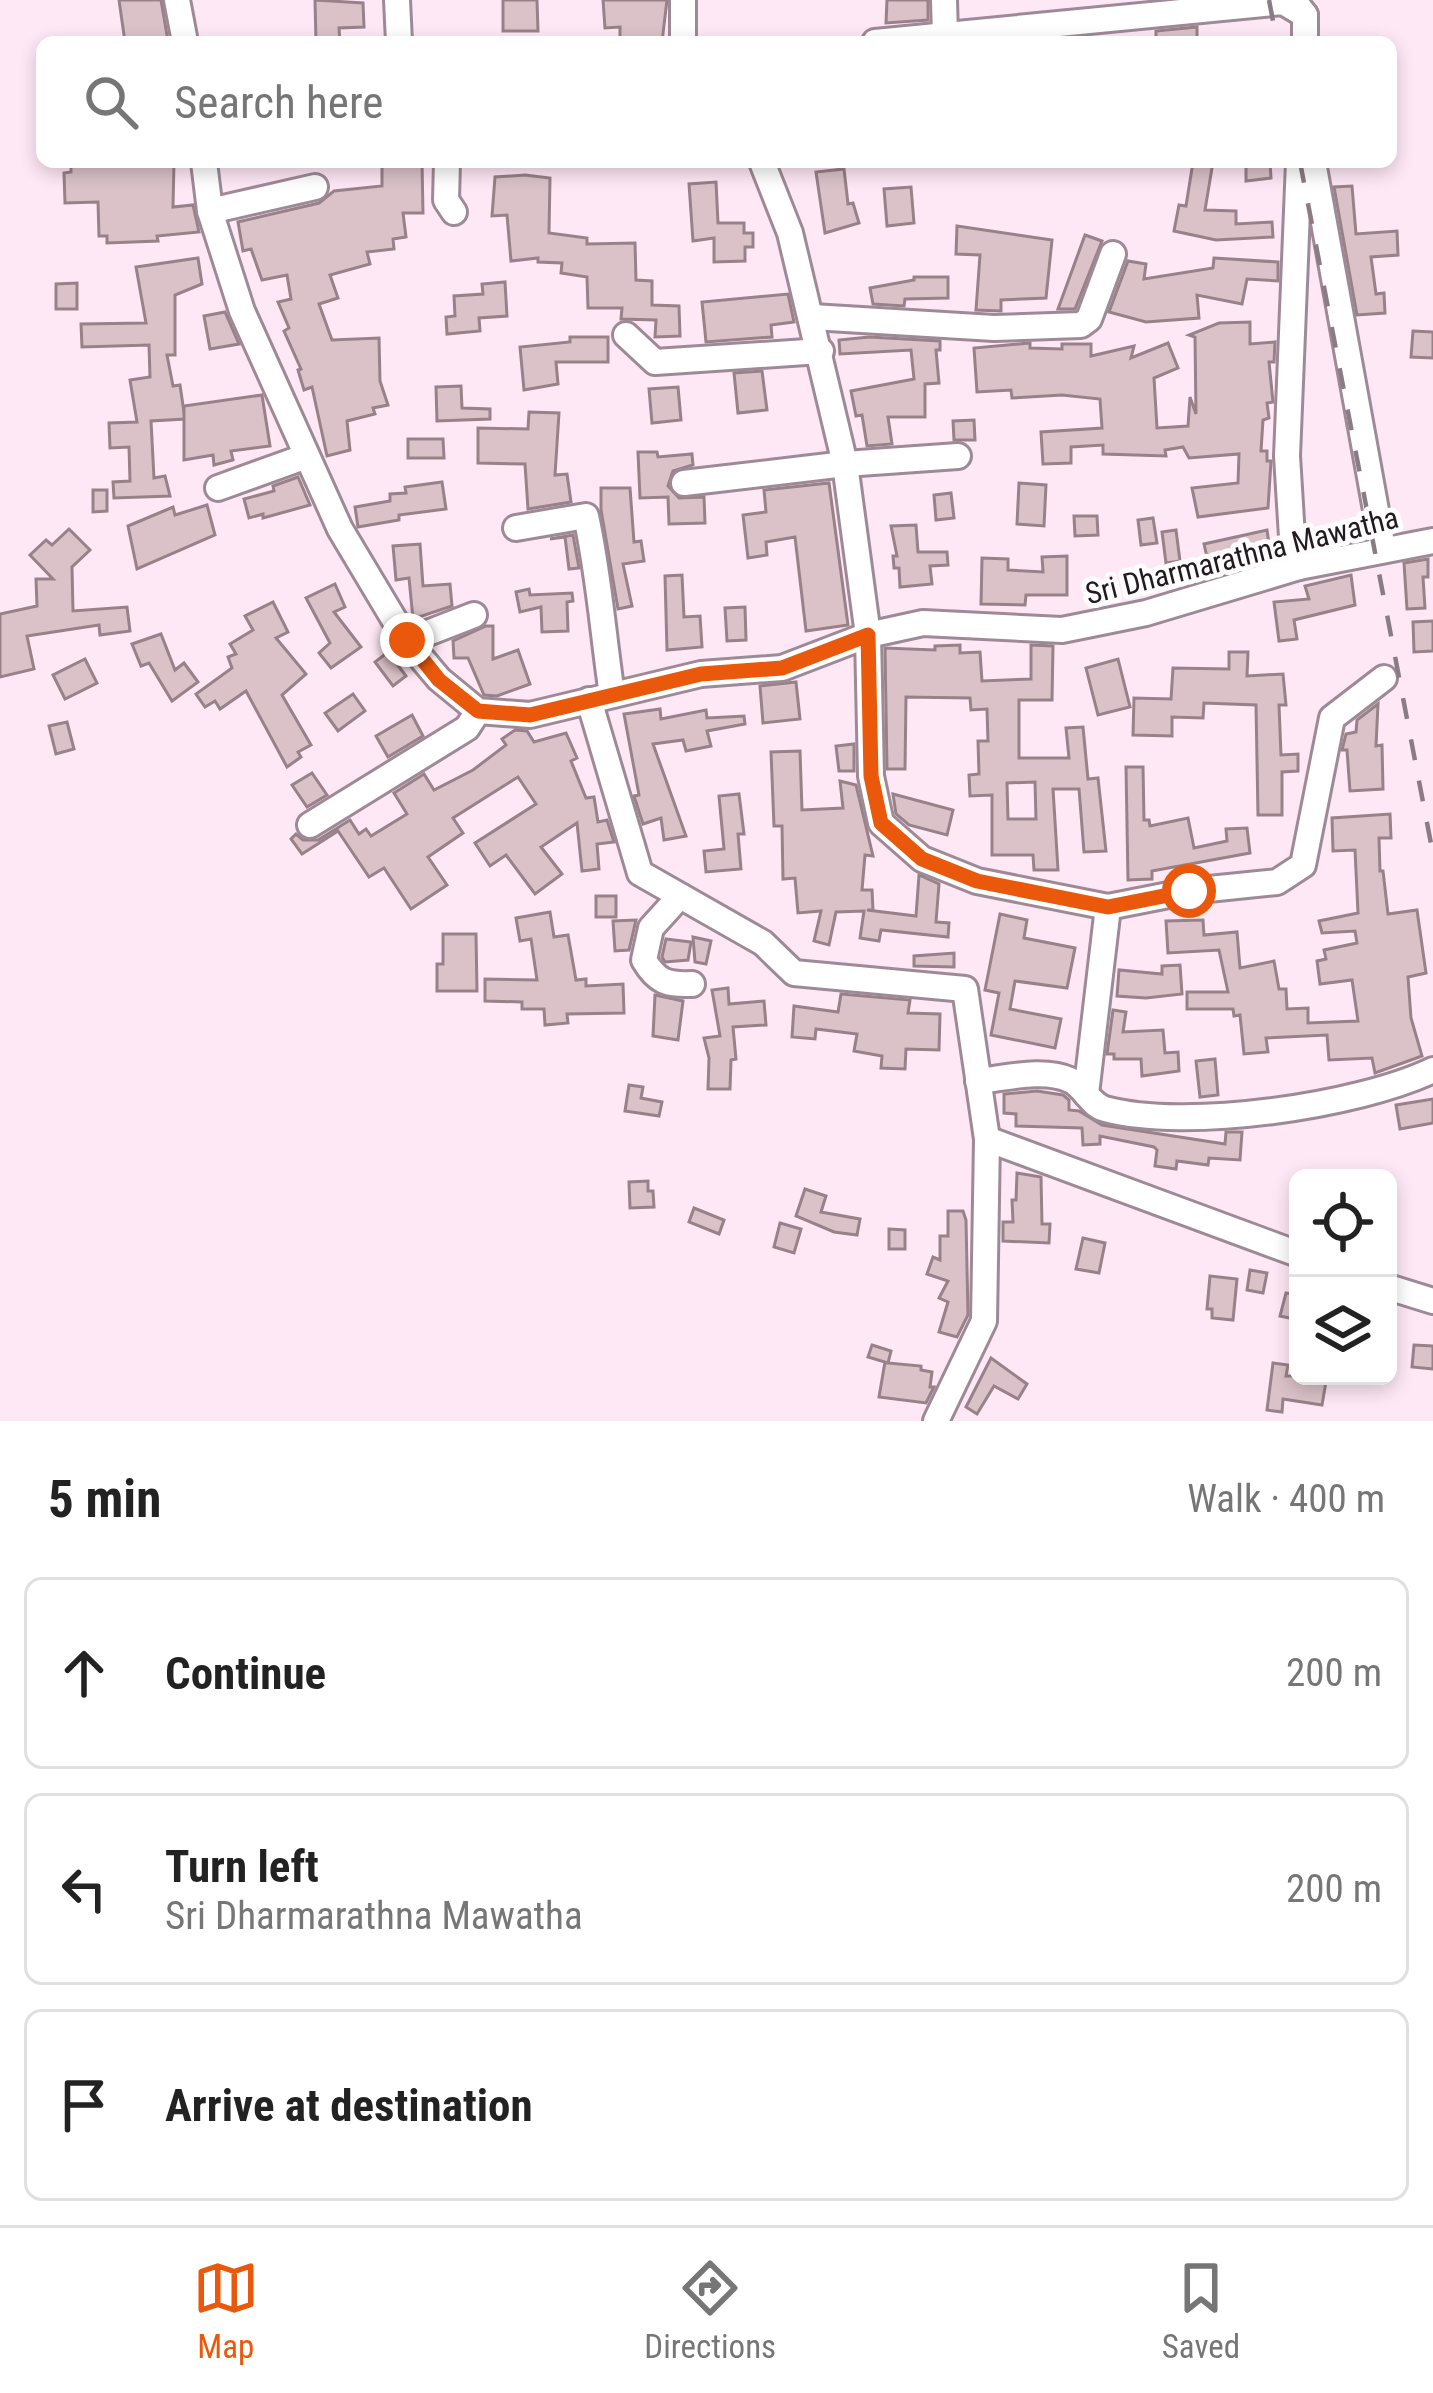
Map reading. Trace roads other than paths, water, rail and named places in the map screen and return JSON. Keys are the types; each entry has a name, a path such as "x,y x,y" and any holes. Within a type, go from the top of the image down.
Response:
{"street":[{"path":"177,0 184,36"},
{"path":"397,0 399,36"},
{"path":"683,0 683,36"},
{"path":"944,0 945,36 1283,2 1303,5 1304,36"},
{"path":"205,168 211,211 242,311 340,529 407,640 439,680 478,711 467,728 310,825"},
{"path":"447,168 446,200 454,212"},
{"path":"764,168 790,233 845,464 868,635 871,776 881,823 922,859 977,881 1108,907 1189,891 1276,882 1303,865 1332,718 1384,678"},
{"path":"1299,168 1287,455 1292,537 1299,567"},
{"path":"1314,168 1383,549"},
{"path":"211,211 315,187"},
{"path":"812,317 994,328 1081,325 1089,319 1114,254"},
{"path":"626,335 655,362 821,351"},
{"path":"684,483 958,456"},
{"path":"218,488 304,457"},
{"path":"516,528 586,516 598,573 601,697 640,873 763,943 794,973 965,988 987,1139 984,1321 936,1421"},
{"name":"Sri Dharmarathna Mawatha","path":"478,711 530,715 701,674 782,668 868,635 923,622 1062,630 1146,613 1299,567 1433,541"},
{"path":"407,640 474,615"},
{"path":"680,896 651,928 644,960 667,985 692,984"},
{"path":"1086,1094 1108,907"},
{"path":"978,1081 1053,1074 1075,1081 1098,1108 1156,1118 1225,1117 1394,1088 1433,1070"},
{"path":"987,1139 1289,1251"},
{"path":"1397,1290 1433,1301"}],"railway":[{"path":"1269,0 1276,36"},
{"path":"1301,168 1433,854"}]}
